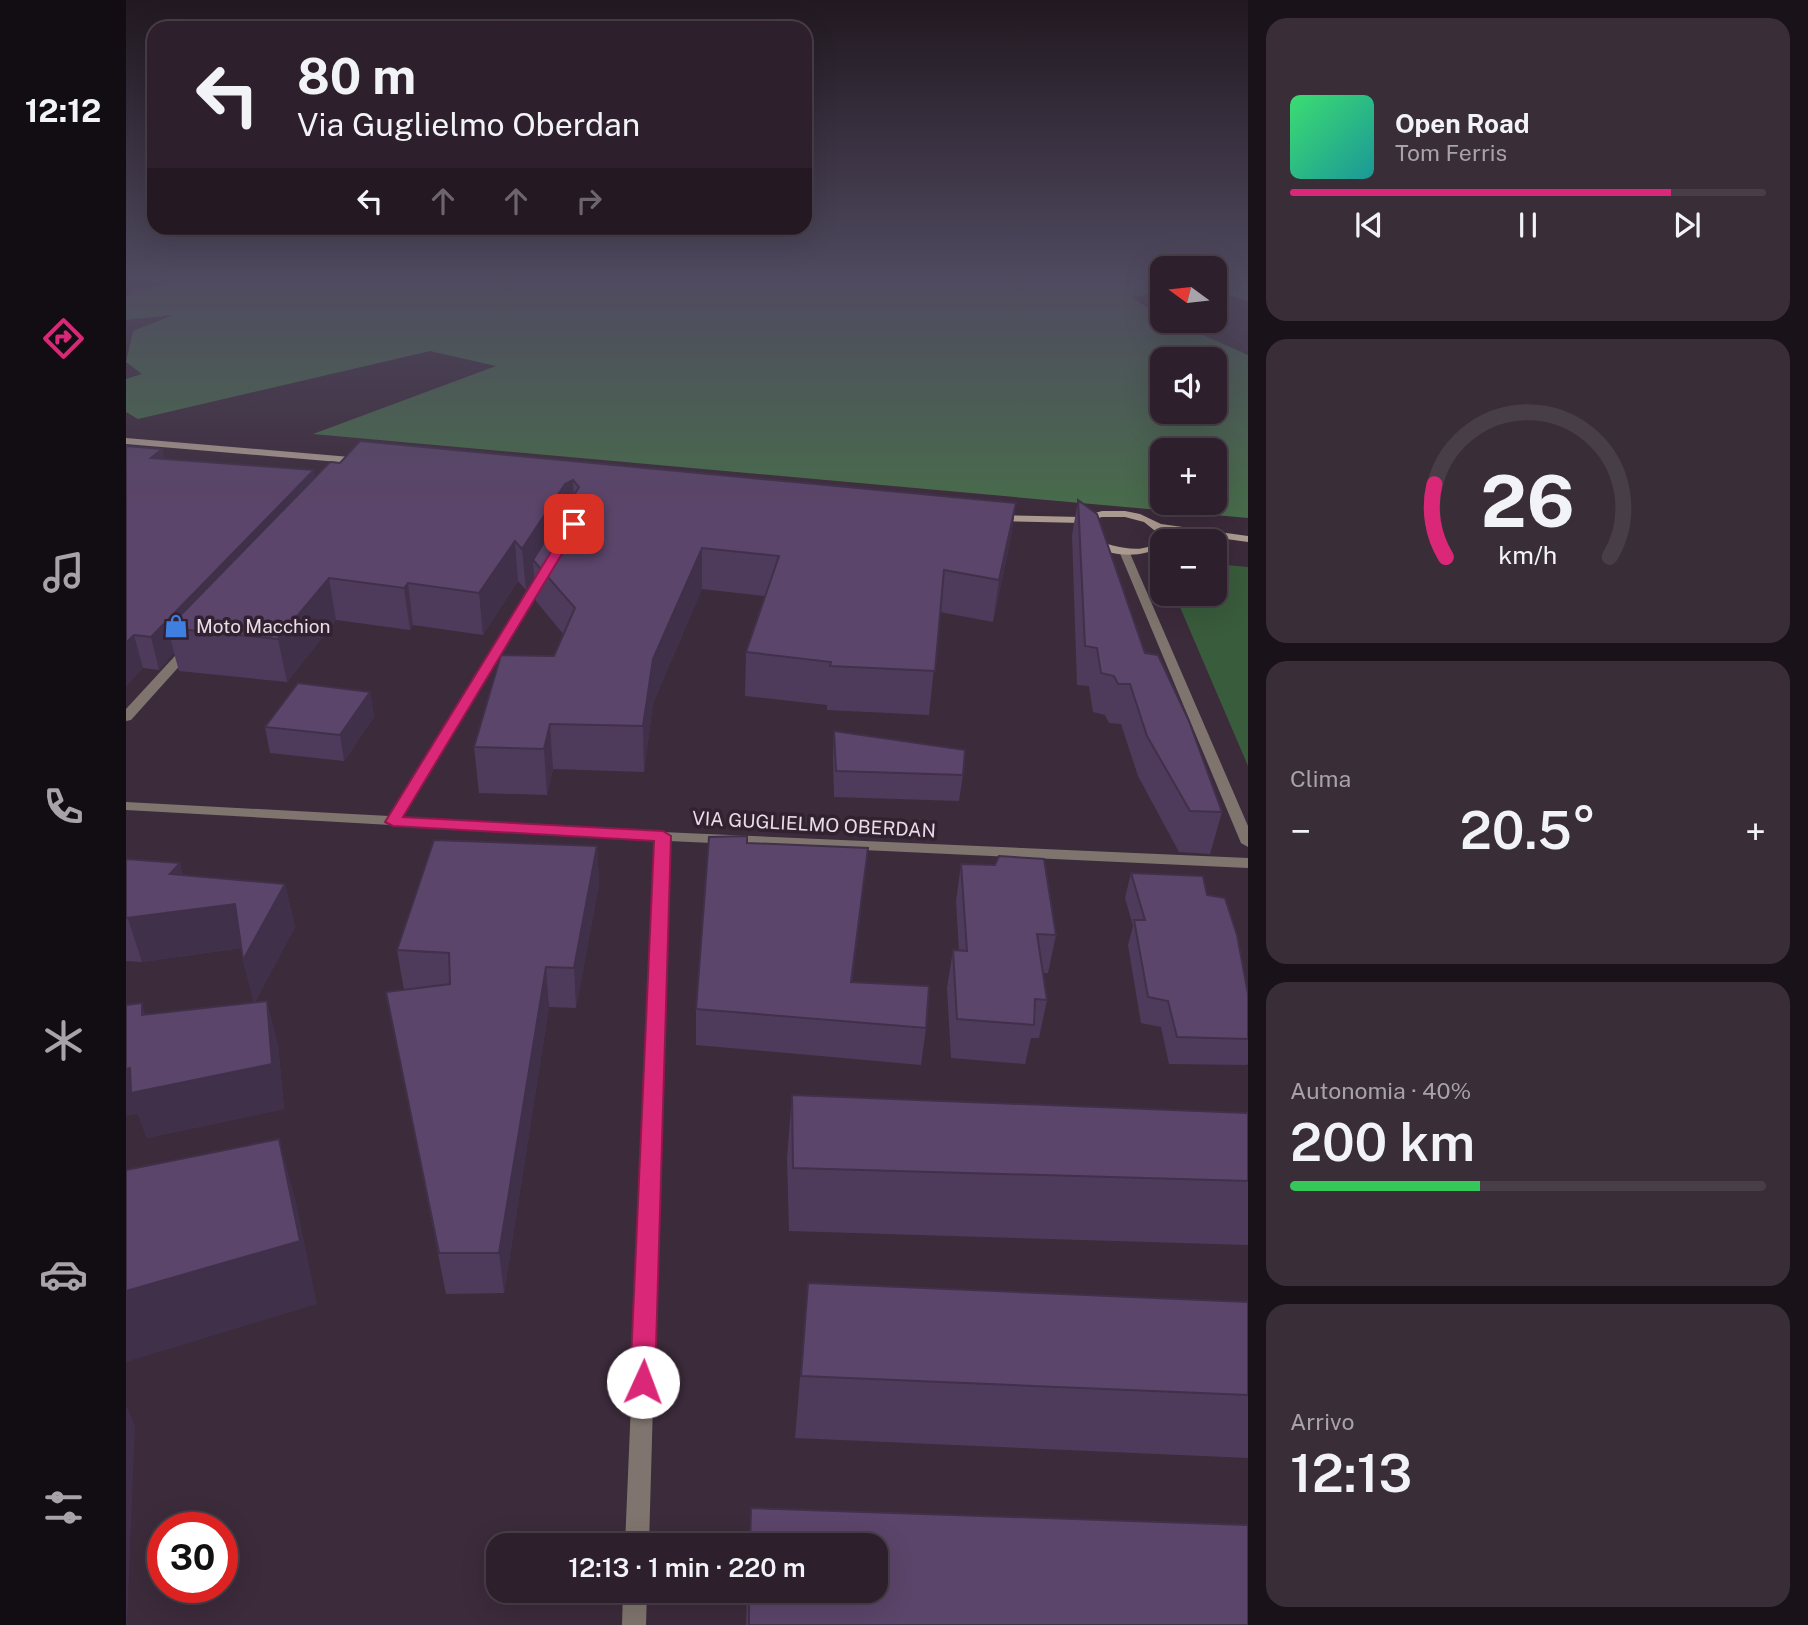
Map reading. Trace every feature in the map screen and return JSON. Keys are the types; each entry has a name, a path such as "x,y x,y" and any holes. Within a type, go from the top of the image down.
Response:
{"street":[{"path":"126,441 368,462 353,471"},
{"path":"1080,529 1099,514 1125,514 1159,527 1172,529"},
{"path":"989,517 1080,529 1099,546 1124,551 1150,548"},
{"path":"1227,537 1248,539"},
{"path":"1124,551 1248,843"},
{"path":"393,822 552,559"},
{"path":"126,717 202,635"},
{"name":"VIA GUGLIELMO OBERDAN","path":"126,806 663,836 1248,863"},
{"path":"637,1533 663,836"},
{"path":"634,1625 635,1603"}],"green space":[{"path":"127,357 405,357 138,419 126,412 126,379 142,374 126,362"},
{"path":"456,357 1150,357 1150,424 1227,424 1227,357 1248,357 1248,518 1215,515 1227,515 1227,438 1150,438 1150,509 313,434 496,366"},
{"path":"1227,565 1248,567 1248,766 1180,606 1227,606"}],"building":[{"path":"360,441 1016,503 999,580 944,570 935,671 830,666 831,662 746,652 779,556 702,548 653,659 643,726 550,724 544,749 474,747 501,655 554,656 575,608 533,560 579,487 573,480 565,484 522,549 515,541 479,593 408,583 404,588 329,578 278,639 168,628 330,462 340,463"},
{"path":"126,446 162,449 151,458 314,470 151,637 134,635 126,643"},
{"path":"1078,500 1097,514 1145,653 1158,655 1189,721 1222,812 1190,811 1147,736 1130,684 1118,684 1114,676 1101,673 1097,648 1085,646"},
{"path":"298,683 370,692 340,735 265,727"},
{"path":"834,731 965,750 963,775 836,771"},
{"path":"747,836 747,843 868,848 851,982 929,986 926,1028 696,1009 709,837"},
{"path":"434,840 597,846 574,968 546,967 499,1253 439,1253 386,992 450,984 449,953 397,950"},
{"path":"999,856 1044,859 1056,935 1037,934 1047,1000 1035,999 1034,1025 957,1019 953,950 967,951 961,864 995,865"},
{"path":"126,859 180,863 170,874 285,884 243,960 235,904 126,918"},
{"path":"1131,873 1203,876 1207,895 1225,898 1237,935 1248,994 1248,1039 1177,1037 1168,1001 1148,997 1134,920 1145,920"},
{"path":"267,1001 272,1064 131,1093 130,1068 126,1069 126,1005 142,1003 142,1015"},
{"path":"792,1095 1248,1113 1248,1181 793,1168"},
{"path":"279,1139 300,1241 126,1291 126,1170"},
{"path":"808,1283 1248,1302 1248,1395 801,1376"},
{"path":"751,1508 1248,1525 1248,1625 749,1625 749,1603 888,1603 888,1533 750,1533"}],"place":[{"name":"Moto Macchion","path":"176,626"}],"route":[{"path":"574,524 393,822 663,836 643,1382"}]}
